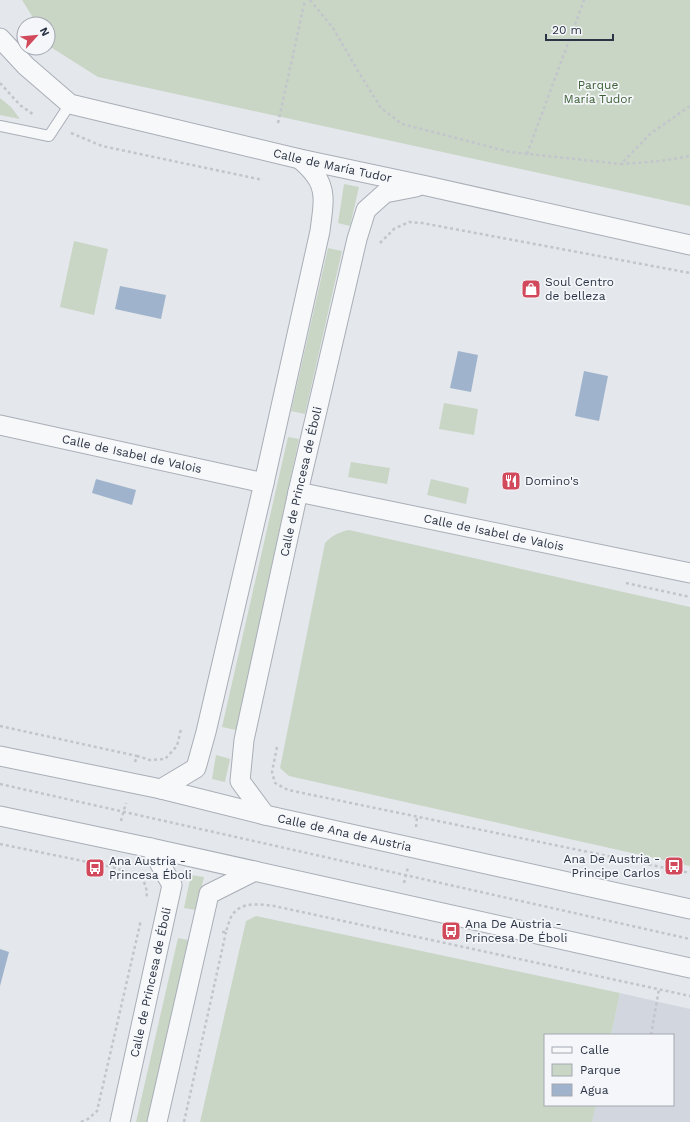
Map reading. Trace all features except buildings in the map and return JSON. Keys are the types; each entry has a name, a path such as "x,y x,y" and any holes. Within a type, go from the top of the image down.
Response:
{"street":[{"name":"Calle de María Tudor","path":"0,38 26,66 70,104 300,159 690,245"},
{"path":"161,789 196,768 206,732 264,483 320,231 324,199 322,188 316,176 300,159"},
{"name":"Calle de Princesa de Éboli","path":"265,815 240,781 244,740 298,492 357,238 366,210 384,192 426,186"},
{"name":"Calle de Isabel de Valois","path":"0,425 264,483"},
{"name":"Calle de Isabel de Valois","path":"298,492 690,573"},
{"name":"Calle de Ana de Austria","path":"0,756 161,789 265,815 690,909"},
{"path":"0,816 151,848 690,968"},
{"name":"Calle de Princesa de Éboli","path":"120,1122 172,885 151,848"},
{"path":"157,1122 209,894 255,872"}],"lane":[{"path":"0,126 49,136 70,104"}],"path":[{"path":"278,123 305,0"},
{"path":"310,0 334,28 381,108 402,124 510,152 527,154 621,164 661,161 690,156"},
{"path":"527,154 584,0"},
{"path":"0,83 20,105 44,123 102,146 263,180"},
{"path":"621,164 650,134 690,106"},
{"path":"380,243 394,229 409,222 422,223 690,273"},
{"path":"0,726 150,760 165,759 177,746 181,730"},
{"path":"277,747 272,772 275,783 288,790 690,873"},
{"path":"134,767 137,756"},
{"path":"0,784 690,939"},
{"path":"121,824 127,800"},
{"path":"0,844 112,867 142,877 146,886 147,898 145,903"},
{"path":"112,867 114,856"},
{"path":"404,886 409,863"},
{"path":"184,1122 226,932 231,916 242,907 254,903 274,906 690,996"},
{"path":"81,1122 88,1119 97,1111 142,914"},
{"path":"394,932 395,928"},
{"path":"219,931 226,932"},
{"path":"651,1034 659,989"}],"shaded area":[{"path":"620,993 690,1009 690,1122 592,1122 596,1106 674,1106 674,1034 611,1034"}],"green space":[{"name":"Parque María Tudor","path":"22,0 690,0 690,206 98,77 56,50 56,16 32,16"},
{"path":"0,98 11,107 20,119 0,115"},
{"path":"344,184 359,187 350,226 338,223"},
{"path":"74,241 108,249 94,315 60,307"},
{"path":"328,248 342,251 305,414 291,411"},
{"path":"444,403 478,409 474,435 439,429"},
{"path":"288,437 299,439 236,730 222,727"},
{"path":"351,462 390,468 387,484 348,477"},
{"path":"431,479 469,488 466,504 427,495"},
{"path":"349,530 690,607 690,866 289,776 280,768 325,543 330,538"},
{"path":"216,755 230,759 225,782 212,779"},
{"path":"191,875 204,877 196,910 184,908"},
{"path":"256,916 620,993 611,1034 544,1034 544,1106 596,1106 592,1122 200,1122 246,921"},
{"path":"178,938 188,940 148,1122 136,1122"}],"water":[{"path":"120,286 166,295 161,319 115,309"},
{"path":"458,351 478,355 471,392 450,388"},
{"path":"584,371 608,376 599,421 575,416"},
{"path":"96,479 136,490 132,505 92,493"},
{"path":"0,949 9,952 0,986"}],"place":[{"name":"Soul Centro de belleza","path":"531,289"},
{"name":"Domino's","path":"511,481"},
{"name":"Ana De Austria - Principe Carlos","path":"674,866"},
{"name":"Ana Austria - Princesa Éboli","path":"95,868"},
{"name":"Ana De Austria - Princesa De Éboli","path":"451,931"}]}
